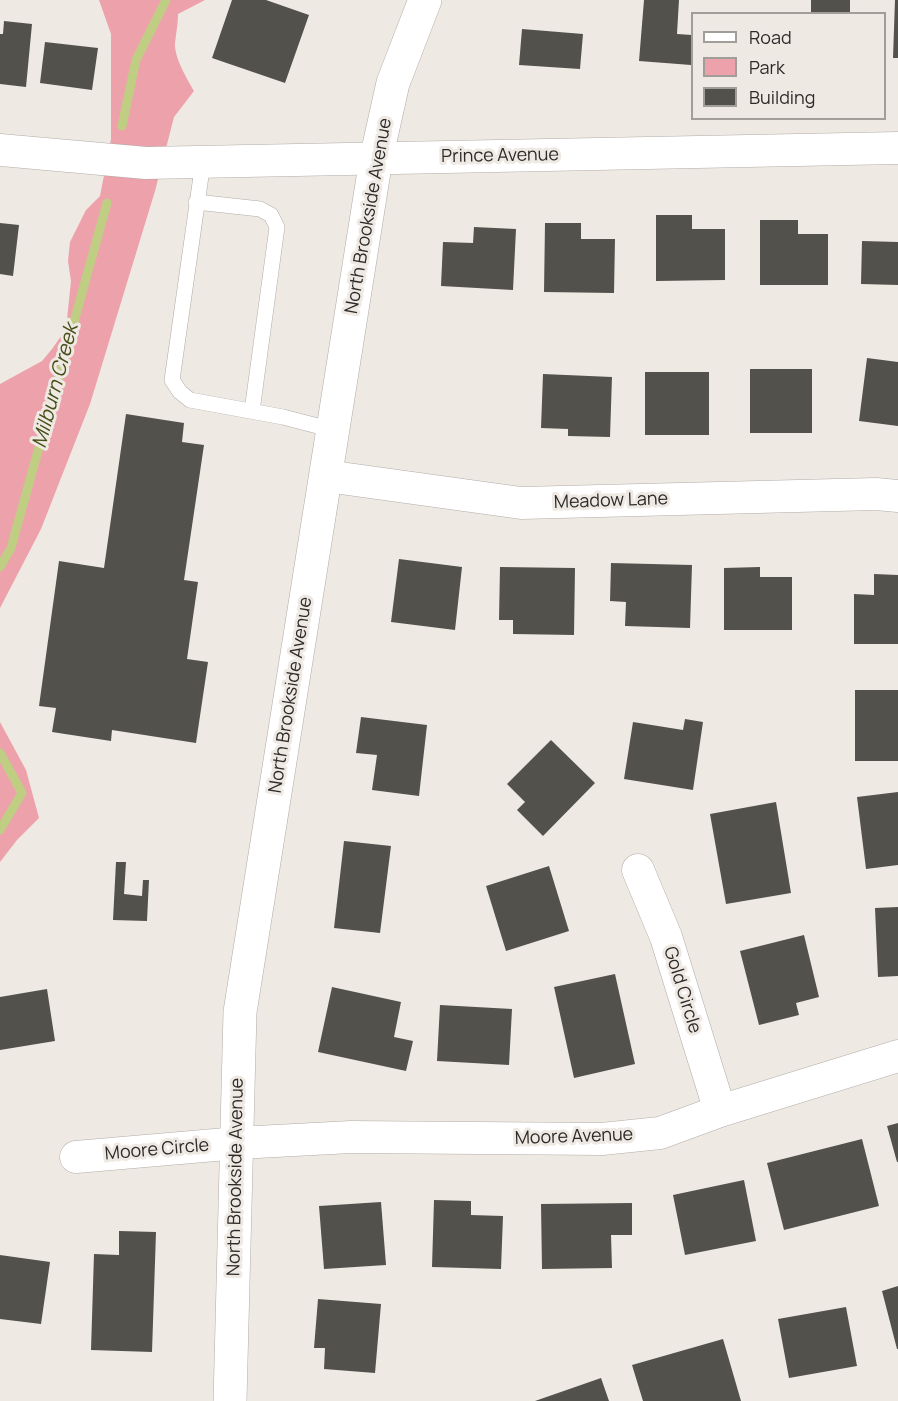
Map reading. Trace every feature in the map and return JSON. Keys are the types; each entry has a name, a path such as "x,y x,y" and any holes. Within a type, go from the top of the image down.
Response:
{"main road":[{"name":"North Brookside Avenue","path":"231,1401 240,1012 376,159 393,83 425,0"}],"street":[{"name":"Prince Avenue","path":"0,150 146,163 898,148"},
{"name":"Meadow Lane","path":"326,476 521,503 876,494 898,496"},
{"name":"Gold Circle","path":"638,870 666,937 720,1112"},
{"name":"Moore Avenue","path":"238,1143 351,1137 602,1139 660,1133 898,1056"},
{"name":"Moore Circle","path":"76,1156 238,1143"}],"lane":[{"path":"203,162 172,380 180,392 190,399 333,430"},
{"path":"196,202 260,209 271,215 277,227 252,411"}],"green space":[{"path":"99,0 205,0 178,14 175,49 194,91 174,117 155,191 90,404 41,529 0,608 0,384 42,361 66,329 71,281 68,261 70,242 86,210 100,196 111,139 111,34"},
{"path":"0,722 26,770 39,818 17,840 0,862"}],"building":[{"path":"232,0 266,0 309,15 285,83 212,58"},
{"path":"644,0 679,0 677,34 691,35 691,65 639,61"},
{"path":"811,0 850,0 850,12 811,12"},
{"path":"895,0 898,0 898,58 893,58"},
{"path":"4,21 32,24 26,87 0,84 0,34 3,34"},
{"path":"522,29 583,34 580,69 519,65"},
{"path":"45,42 98,48 92,90 40,83"},
{"path":"656,215 692,215 692,229 725,229 725,280 656,281"},
{"path":"760,220 798,220 798,234 828,234 828,285 760,285"},
{"path":"0,223 19,225 13,276 0,274"},
{"path":"545,223 581,223 581,239 615,239 614,293 544,292"},
{"path":"474,227 516,229 513,290 441,286 443,242 473,243"},
{"path":"862,241 898,242 898,285 861,284"},
{"path":"867,358 898,362 898,426 859,421"},
{"path":"750,369 812,369 812,433 750,433"},
{"path":"645,372 709,372 709,435 645,435"},
{"path":"543,374 612,377 610,437 568,436 568,429 541,428"},
{"path":"126,414 184,423 182,442 204,445 184,580 198,582 187,659 208,662 196,743 112,730 111,741 52,732 56,708 39,706 59,561 104,568"},
{"path":"399,559 462,567 455,630 391,622"},
{"path":"611,563 692,565 690,628 625,626 626,602 610,601"},
{"path":"500,567 575,568 574,635 513,634 513,620 499,620"},
{"path":"760,567 760,577 792,577 792,630 724,630 724,568"},
{"path":"874,574 898,575 898,644 854,644 854,594 874,595"},
{"path":"855,690 898,690 898,761 855,761"},
{"path":"361,717 427,725 419,796 372,790 377,755 356,753"},
{"path":"685,719 703,722 693,790 624,779 633,722 683,730"},
{"path":"551,740 595,783 543,836 517,810 525,802 507,784"},
{"path":"898,792 898,865 866,869 857,797"},
{"path":"776,802 791,893 726,904 710,814"},
{"path":"344,841 391,846 380,933 334,928"},
{"path":"116,862 126,862 124,894 142,896 143,880 149,880 147,921 113,920"},
{"path":"549,866 569,931 506,951 486,886"},
{"path":"898,907 898,976 878,977 875,908"},
{"path":"804,935 819,997 796,1003 799,1015 759,1025 740,951"},
{"path":"615,974 635,1064 574,1078 554,987"},
{"path":"332,987 401,1002 394,1037 413,1041 406,1071 318,1052"},
{"path":"47,989 55,1041 0,1050 0,997"},
{"path":"440,1005 512,1009 509,1065 437,1061"},
{"path":"898,1123 898,1162 897,1162 887,1126"},
{"path":"862,1139 879,1206 784,1230 767,1163"},
{"path":"744,1180 756,1241 685,1255 673,1195"},
{"path":"434,1200 471,1201 471,1215 503,1216 501,1269 432,1267"},
{"path":"381,1202 386,1265 324,1269 319,1206"},
{"path":"632,1203 632,1235 611,1235 612,1268 542,1269 541,1204"},
{"path":"119,1231 156,1232 152,1352 91,1350 94,1254 119,1255"},
{"path":"0,1255 50,1262 41,1324 0,1319"},
{"path":"898,1286 898,1349 897,1349 882,1291"},
{"path":"318,1299 381,1304 375,1373 324,1369 325,1348 314,1348"},
{"path":"846,1307 857,1366 789,1378 778,1319"},
{"path":"723,1339 741,1401 643,1401 632,1365"},
{"path":"601,1378 609,1401 535,1401"}],"waterway":[{"name":"Milburn Creek","path":"122,126 136,60 166,0"},
{"name":"Milburn Creek","path":"0,567 11,548 107,203"},
{"name":"Milburn Creek","path":"0,753 22,793 0,830"}]}
